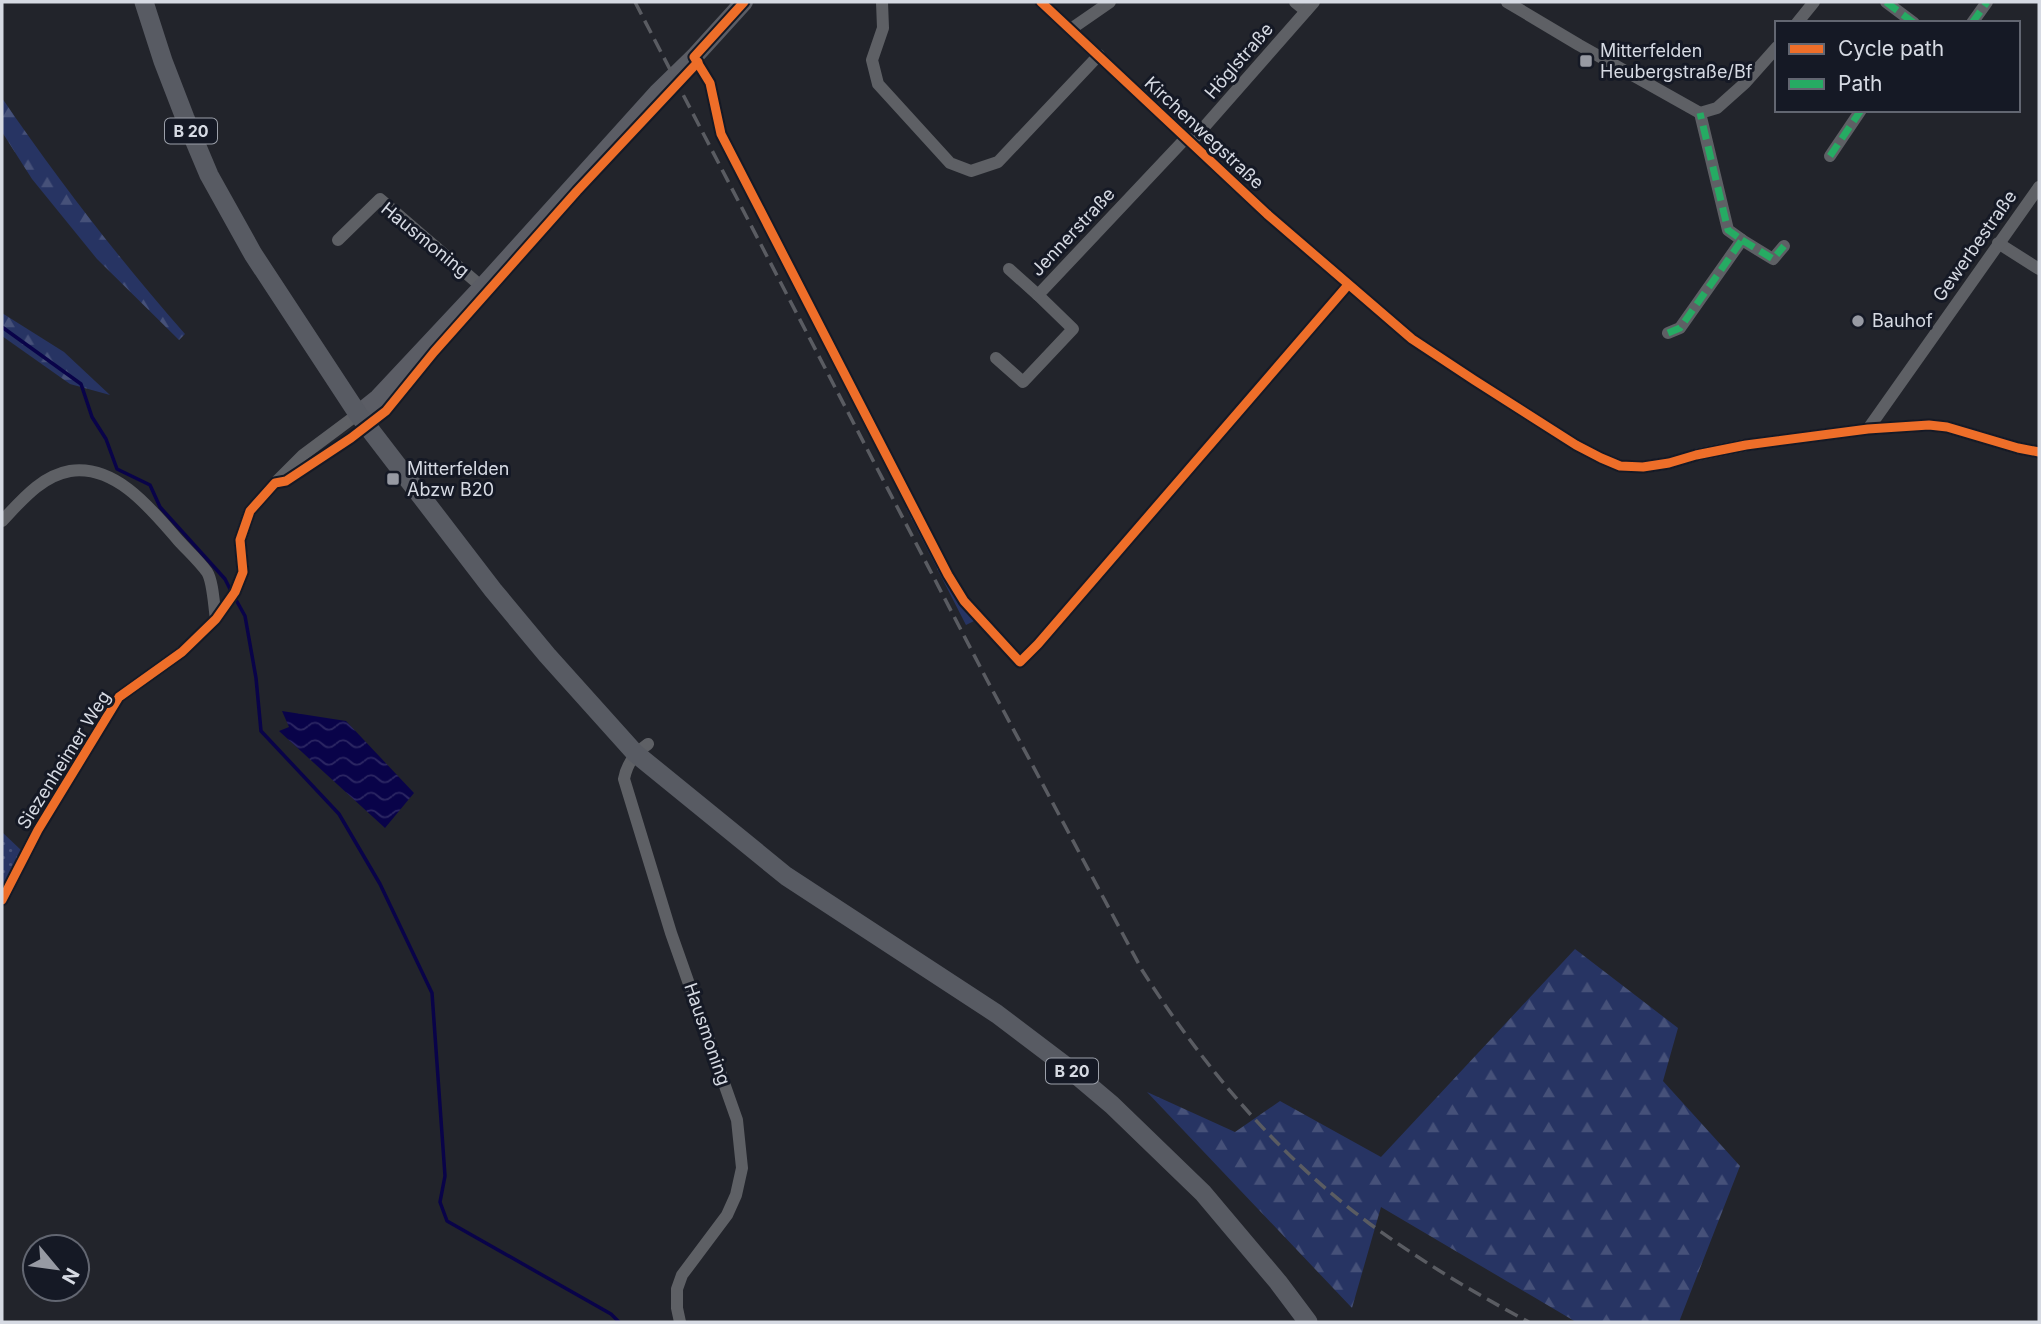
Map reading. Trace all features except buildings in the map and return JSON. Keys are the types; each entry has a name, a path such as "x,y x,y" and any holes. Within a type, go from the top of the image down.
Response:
{"main road":[{"name":"B 20","path":"144,2 176,95 209,175 253,254 358,414 509,610 547,655 642,749 786,876 998,1014 1058,1059 1112,1105 1203,1193 1308,1322"}],"street":[{"name":"Hausmoning","path":"358,414 378,398 482,287 657,93 744,2"},
{"path":"881,2 883,28 872,60 878,84 950,163 971,171 998,162 1099,55"},
{"name":"Kirchenwegstraße","path":"1041,2 1267,214 1412,339 1576,445 1620,466 1643,467 1668,463 1746,445 1868,429 1929,425 1947,427 2039,452"},
{"path":"1071,29 1110,2"},
{"path":"1295,2 1310,6"},
{"path":"1507,2 1700,113 1717,108 1745,83 1775,49"},
{"path":"1886,2 1911,21"},
{"path":"1973,21 1987,2"},
{"path":"1798,21 1811,3"},
{"name":"Höglstraße","path":"1189,140 1310,6"},
{"path":"1830,156 1860,112"},
{"path":"1700,113 1728,230 1773,259 1784,246"},
{"name":"Jennerstraße","path":"996,358 1023,382 1073,328 1038,295 1189,140"},
{"name":"Gewerbestraße","path":"1868,429 2039,187"},
{"name":"Hausmoning","path":"338,240 380,199 482,287"},
{"path":"1668,333 1680,328 1742,240"},
{"path":"1998,243 2039,269"},
{"path":"1009,269 1038,295"},
{"name":"Siezenheimer Weg","path":"3,897 38,830 119,697 182,652 227,605 243,572 240,540 250,511 303,455 358,414"},
{"path":"2,521 32,490 70,471 91,472 109,478 132,491 148,505 208,574 216,619"},
{"name":"Hausmoning","path":"642,749 625,771 624,779 671,933 737,1120 742,1168 736,1195 727,1215 682,1275 677,1289 680,1322"}],"green space":[{"path":"2,98 90,219 185,334 179,340 97,259 32,179 2,132"},
{"path":"2,313 64,352 110,395 70,384 2,336"},
{"path":"909,507 951,588 976,620 966,625 906,508"},
{"path":"2,832 22,851 2,886"},
{"path":"1575,949 1678,1028 1663,1081 1740,1166 1679,1322 1576,1322 1381,1207 1352,1308 1147,1092 1235,1132 1280,1101 1381,1157"}],"water":[{"path":"282,711 346,721 414,793 385,828 279,731 289,727"}],"waterway":[{"path":"2,327 81,384 92,417 106,439 117,469 150,485 160,507 225,579 231,591"},
{"path":"235,598 245,616 256,678 261,731 339,814 380,884 432,993 445,1176 440,1202 447,1221 611,1314 619,1322"}],"railway":[{"path":"635,2 987,680 1142,970 1166,1006 1190,1041 1244,1108 1336,1198 1428,1264 1529,1322"}],"marked path":[{"path":"1886,2 1911,21"},
{"path":"1973,21 1987,2"},
{"path":"1830,156 1860,112"},
{"path":"1668,333 1680,328 1742,240 1728,230 1700,113"},
{"path":"1742,240 1773,259 1784,246"}],"cycle path":[{"path":"744,2 694,57 710,83 721,134 948,575 964,601 1020,662 1348,285"},
{"path":"1041,2 1267,214 1412,339 1576,445 1601,458 1620,466 1643,467 1746,445 1868,429 1929,425 1947,427 2039,452"},
{"path":"2,900 38,830 119,697 182,652 216,619 235,592 243,572 240,540 250,511 275,483 286,481 386,411 434,352 577,191 698,62"}],"place":[{"name":"Mitterfelden Heubergstraße/Bf","path":"1586,61"},
{"name":"Bauhof","path":"1858,321"},
{"name":"Mitterfelden Abzw B20","path":"393,479"}]}
